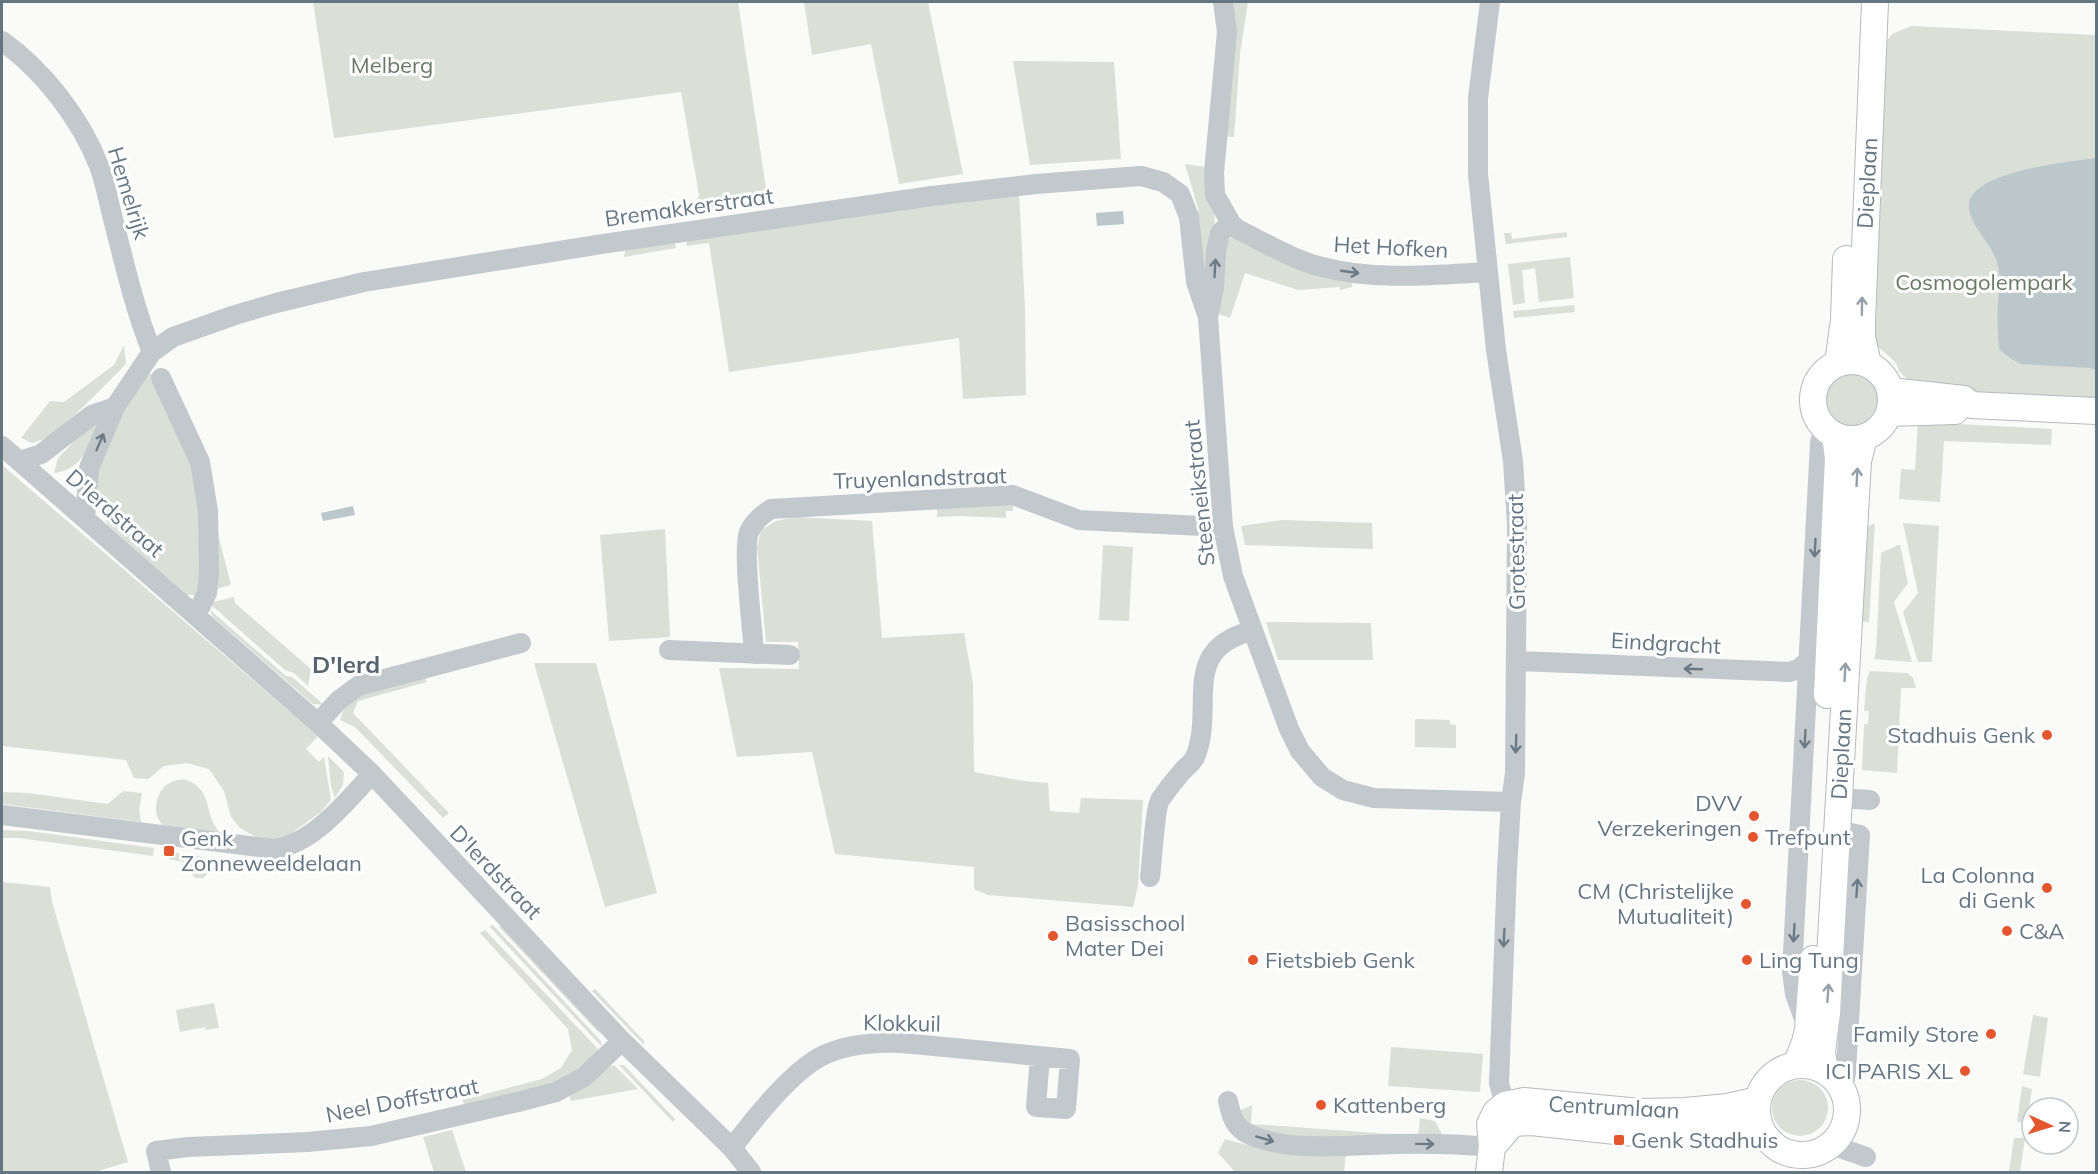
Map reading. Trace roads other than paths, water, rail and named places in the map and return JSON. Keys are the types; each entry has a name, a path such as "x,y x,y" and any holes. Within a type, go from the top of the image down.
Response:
{"main road":[{"name":"Dieplaan","path":"1796,1065 1806,1042 1808,1030 1838,458 1829,431 1815,412 1813,399 1815,387 1821,376 1838,363 1844,320 1859,2"},
{"name":"Dieplaan","path":"1868,364 1862,329 1875,2"},
{"path":"1829,431 1854,439 1864,437 1879,429 1890,402 1882,375 1868,364 1853,361 1838,363"},
{"path":"1890,402 1964,411 1971,405 2097,411"},
{"name":"Dieplaan","path":"1825,1071 1822,1052 1849,832 1839,798 1857,461 1864,437"},
{"path":"1796,1065 1812,1066 1825,1071 1839,1084 1846,1107 1845,1122 1832,1145 1807,1154 1785,1151 1768,1140 1759,1112 1761,1091 1773,1076 1781,1070 1796,1065"},
{"name":"Centrumlaan","path":"1509,1114 1524,1101 1651,1112 1728,1107 1759,1112"},
{"path":"1489,1173 1492,1147 1509,1114"}],"street":[{"path":"1223,2 1227,32 1213,164 1215,195 1231,223"},
{"name":"Grotestraat","path":"1490,2 1478,98 1478,174 1496,350 1513,461 1517,525 1515,773 1511,802 1499,1083 1509,1114"},
{"name":"Hemelrijk","path":"2,41 23,56 51,88 87,138 100,169 139,319 152,352"},
{"name":"Bremakkerstraat","path":"85,519 89,468 115,407 152,352 173,337 236,315 364,282 839,209 1036,184 1142,176 1163,182 1180,194 1189,217 1196,282 1208,317"},
{"name":"Het Hofken","path":"1231,223 1238,229 1321,267 1354,273 1409,276 1488,272"},
{"name":"Steeneikstraat","path":"1231,223 1220,233 1216,251 1214,288 1208,317 1223,527 1233,576 1251,631 1289,729 1300,751 1322,777 1343,790 1374,798 1511,802"},
{"path":"161,378 200,462 207,511 209,575 207,593 196,615"},
{"path":"20,461 41,454 92,415 115,407"},
{"name":"Dieplaan","path":"1808,1030 1795,994 1792,972 1820,443 1829,431"},
{"name":"D'Ierdstraat","path":"2,446 318,723 372,774 622,1041 732,1148 751,1173"},
{"name":"Truyenlandstraat","path":"754,654 747,551 748,533 758,518 771,509 1013,495 1079,520 1223,527"},
{"path":"1150,877 1158,802 1194,759 1201,737 1204,669 1214,652 1234,636 1251,631"},
{"path":"318,723 339,700 358,686 521,643"},
{"path":"669,650 790,655"},
{"name":"Eindgracht","path":"1517,661 1790,672 1800,668 1809,659"},
{"path":"2,815 274,849 286,848 308,837 372,774"},
{"path":"1839,798 1870,800"},
{"path":"1843,1093 1846,1072 1849,832"},
{"name":"Neel Doffstraat","path":"161,1173 156,1151 371,1136 556,1092 584,1077 622,1041"},
{"name":"Klokkuil","path":"732,1148 761,1110 797,1075 819,1057 850,1046 878,1042 902,1043 1040,1056"},
{"path":"1228,1101 1232,1120 1247,1134 1278,1143 1332,1147 1454,1143 1492,1147"},
{"path":"1832,1145 1866,1156"}],"place":[{"name":"Stadhuis Genk","path":"2047,735"},
{"name":"DVV Verzekeringen","path":"1754,816"},
{"name":"Trefpunt","path":"1753,837"},
{"name":"Genk Zonneweeldelaan","path":"169,851"},
{"name":"La Colonna di Genk","path":"2047,888"},
{"name":"CM (Christelijke Mutualiteit)","path":"1746,904"},
{"name":"C&A","path":"2007,931"},
{"name":"Basisschool Mater Dei","path":"1053,936"},
{"name":"Fietsbieb Genk","path":"1253,960"},
{"name":"Ling Tung","path":"1747,960"},
{"name":"Family Store","path":"1991,1034"},
{"name":"ICI PARIS XL","path":"1965,1071"},
{"name":"Kattenberg","path":"1321,1105"},
{"name":"Genk Stadhuis","path":"1619,1140"}],"district":[{"name":"D'Ierd","path":"346,664"}],"park label":[{"name":"Melberg","path":"392,65"},
{"name":"Cosmogolempark","path":"1984,282"}]}
